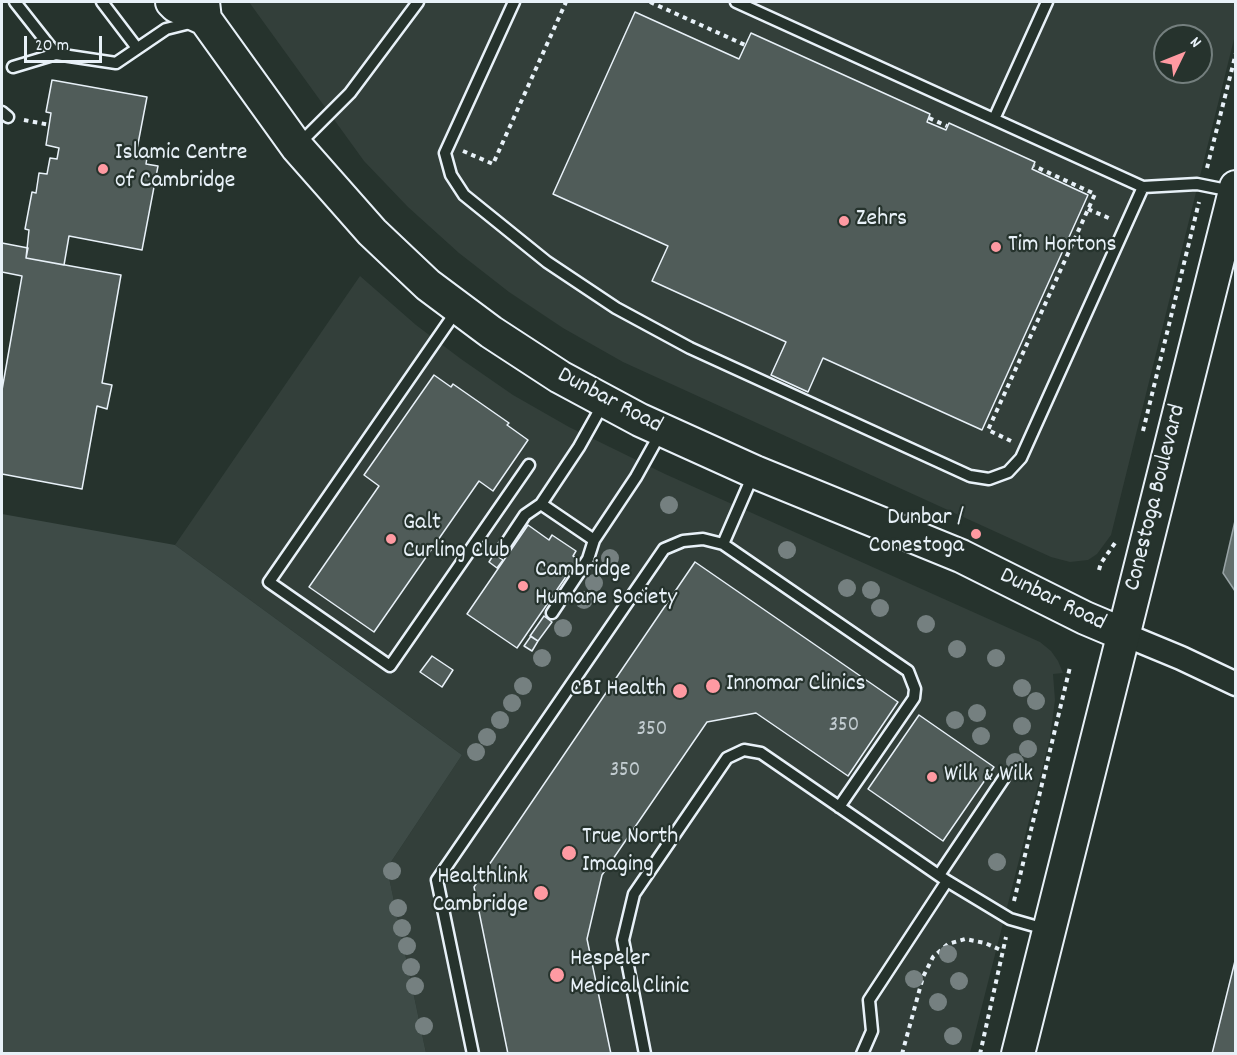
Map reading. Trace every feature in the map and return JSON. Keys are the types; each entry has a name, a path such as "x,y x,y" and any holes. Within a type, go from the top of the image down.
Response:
{"street":[{"path":"172,2 176,6 204,10"},
{"name":"Dunbar Road","path":"204,10 297,147 372,232 429,285 491,332 560,377 662,430 754,472 961,556 1085,618 1123,634"},
{"name":"Conestoga Boulevard","path":"1018,1053 1235,190"},
{"path":"1123,634 1236,684"}],"lane":[{"path":"15,2 56,54"},
{"path":"102,2 137,48"},
{"path":"297,147 350,93 418,2"},
{"path":"514,2 445,153 452,175 464,195 547,262 616,308 700,353 970,476 989,479 1008,472 1021,458 1143,187"},
{"path":"736,2 1143,187 1197,184 1235,190"},
{"path":"994,119 1047,2"},
{"path":"13,67 56,54 116,63 166,29 204,10"},
{"path":"459,308 269,582 390,666 530,465"},
{"path":"503,548 525,515 541,504 579,447 604,401"},
{"path":"552,613 588,559 594,540 636,477 662,430"},
{"path":"723,544 754,472"},
{"path":"541,504 594,540"},
{"path":"474,1053 437,880 664,549 683,541 703,539 723,544 908,671 913,680 914,698 839,807"},
{"path":"645,1053 623,940 634,894 727,758 744,750 761,753 943,878 1010,919 1048,930"},
{"path":"862,1053 872,1031 869,1000 1004,778"}],"path":[{"path":"449,144 493,164 566,2"},
{"path":"651,2 745,45"},
{"path":"1215,135 1236,53"},
{"path":"5,115 50,125"},
{"path":"928,118 947,126"},
{"path":"1010,440 988,430 1095,194 1034,166"},
{"path":"1142,432 1195,219"},
{"path":"1099,570 1101,563 1114,546 1116,536"},
{"path":"980,1053 1070,667"},
{"path":"902,1053 923,977 933,957 948,944 965,939 985,943 1003,951"}],"shaded area":[{"path":"249,2 1235,2 1235,35 1111,535 1097,554 1088,560 1070,562 1051,557 623,362 563,328 509,292 459,253 408,207 364,161"},
{"path":"360,276 416,325 461,359 513,395 569,427 665,474 1040,642 1051,651 1063,673 1053,674 1055,700 1050,738 970,1053 426,1053 387,868 462,755 175,545"},
{"path":"2,514 175,545 462,755 387,868 426,1053 2,1053"},
{"path":"1235,521 1235,591 1223,573"}],"building":[{"name":"Zehrs","path":"635,12 739,59 751,33 930,114 927,122 946,130 949,123 1035,162 1032,169 1088,195 982,430 823,358 808,392 771,375 786,342 652,281 668,246 553,194"},
{"name":"Islamic Centre of Cambridge","path":"52,80 147,97 137,149 148,151 146,164 158,166 142,250 69,236 64,265 26,258 29,230 25,229 32,192 36,193 39,173 47,174 50,158 57,159 59,148 46,145 51,113 46,112"},
{"path":"2,243 28,248 26,258 121,275 102,383 112,385 107,409 97,406 82,489 2,474 2,390 22,276 2,272"},
{"name":"Galt Curling Club","path":"434,375 451,387 453,384 509,423 507,425 528,440 493,491 479,481 374,632 309,587 379,486 364,475"},
{"name":"Cambridge Humane Society","path":"528,525 549,540 552,535 576,551 573,556 578,559 517,648 467,614"},
{"path":"494,554 503,560 497,568 489,562"},
{"path":"695,562 898,702 848,776 756,713 707,722 602,875 587,939 611,1054 508,1054 474,887"},
{"path":"544,616 552,622 538,641 530,636"},
{"path":"531,636 538,641 532,651 524,646"},
{"path":"432,656 453,670 442,687 420,672"},
{"name":"Wilk & Wilk","path":"919,715 994,767 943,841 868,789"},
{"path":"1236,957 1236,1054 1212,1054"}],"place":[{"name":"Islamic Centre of Cambridge","path":"103,169"},
{"name":"Zehrs","path":"844,221"},
{"name":"Tim Hortons","path":"996,247"},
{"name":"Dunbar / Conestoga","path":"976,534"},
{"name":"Galt Curling Club","path":"391,539"},
{"name":"Cambridge Humane Society","path":"523,586"},
{"name":"Innomar Clinics","path":"713,686"},
{"name":"CBI Health","path":"680,691"},
{"name":"Wilk & Wilk","path":"932,777"},
{"name":"True North Imaging","path":"569,853"},
{"name":"Healthlink Cambridge","path":"541,893"},
{"name":"Hespeler Medical Clinic","path":"557,975"}]}
